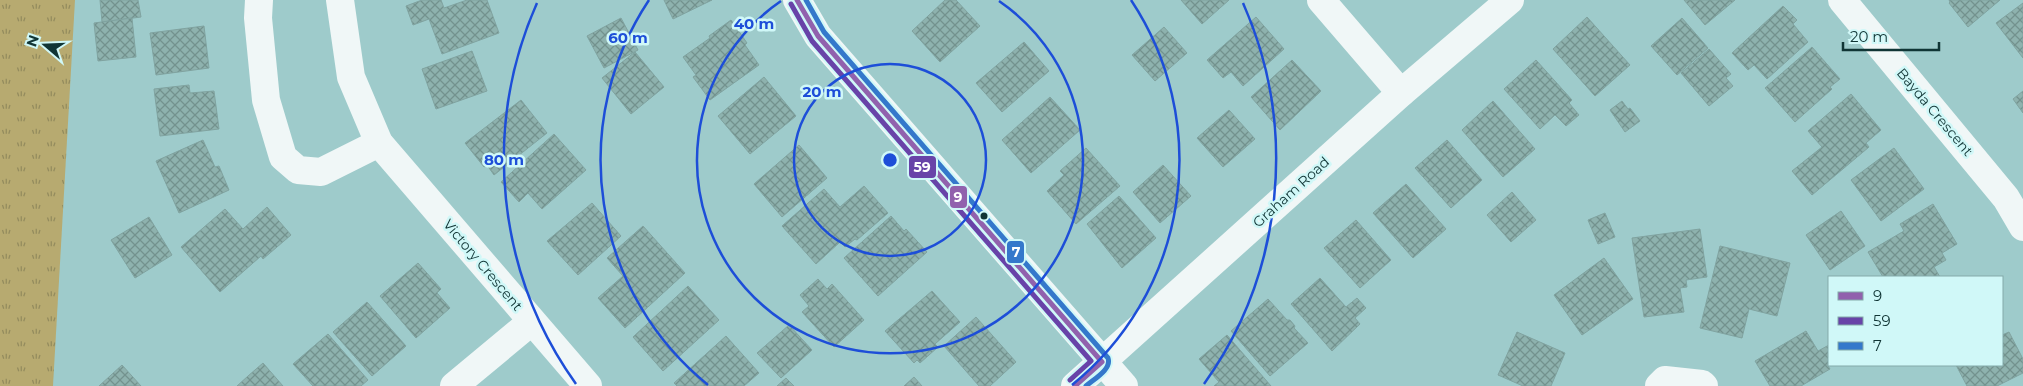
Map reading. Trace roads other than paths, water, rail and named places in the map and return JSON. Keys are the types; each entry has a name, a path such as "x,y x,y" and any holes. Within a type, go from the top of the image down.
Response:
{"street":[{"path":"259,0 258,18 266,100 283,157 298,170 321,172 380,144"},
{"name":"Victory Crescent","path":"340,0 351,77 380,144 531,322 588,386"},
{"path":"797,0 818,36 1124,386"},
{"path":"1321,0 1401,93"},
{"name":"Graham Road","path":"1075,386 1401,93 1510,0"},
{"name":"Bayda Crescent","path":"1842,0 2006,198 2023,227"},
{"path":"454,386 531,322"},
{"path":"1659,386 1665,380 1702,384 1704,386"}]}
